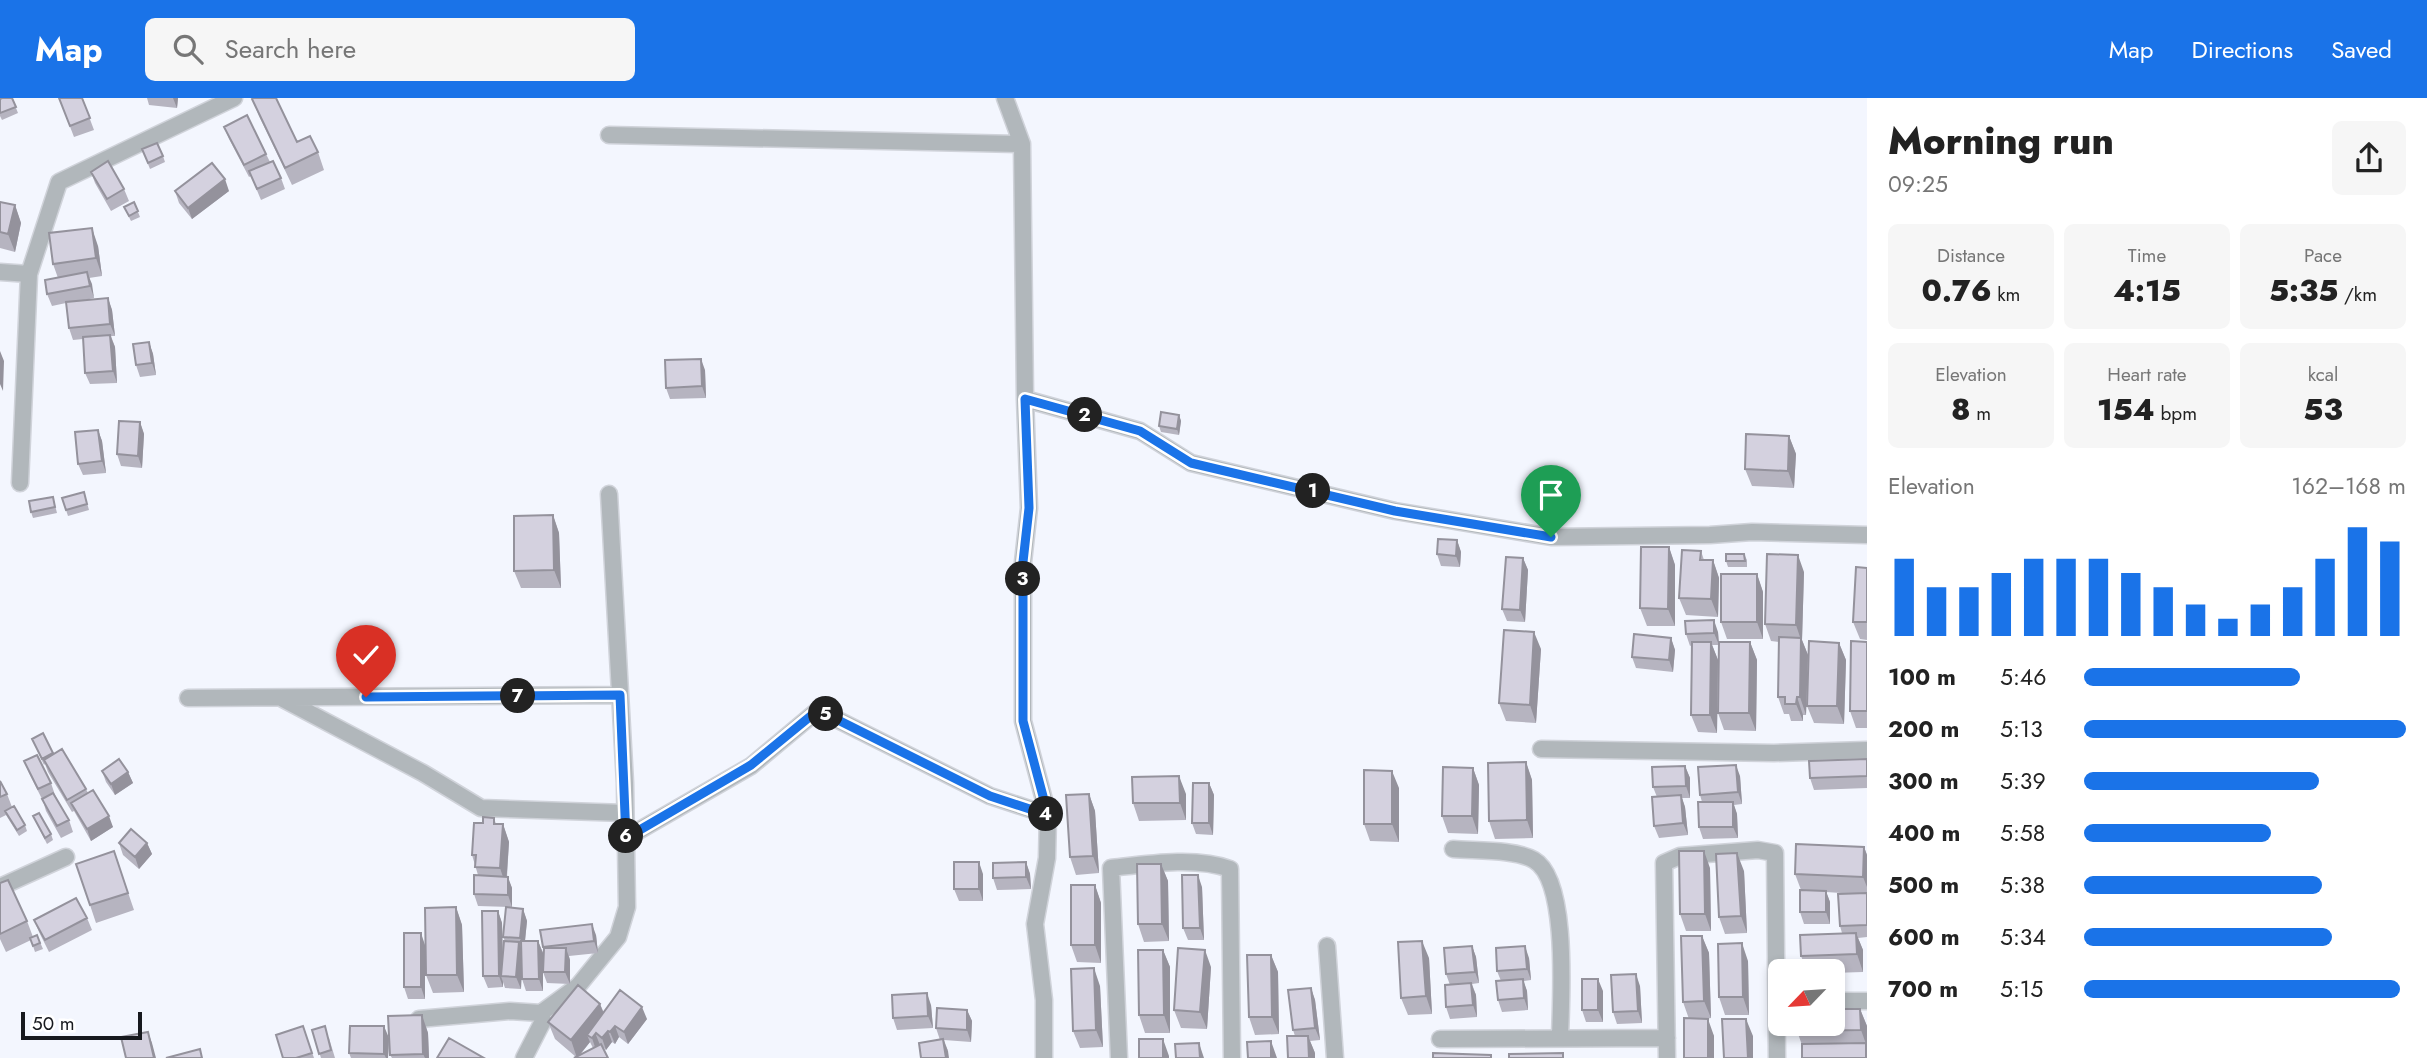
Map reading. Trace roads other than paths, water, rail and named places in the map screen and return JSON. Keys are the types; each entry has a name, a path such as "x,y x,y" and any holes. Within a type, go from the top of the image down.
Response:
{"street":[{"path":"20,483 29,274 59,182 234,98"},
{"path":"1005,98 1022,144 1029,508 1023,562 1023,721 1048,815 1046,858 1035,924 1044,1000 1044,1058"},
{"path":"609,135 1022,144"},
{"path":"0,272 29,274"},
{"path":"1025,399 1140,431 1191,463 1395,511 1551,537 1752,532 1867,535"},
{"path":"541,1013 578,986 618,937 627,907 620,695 609,495"},
{"path":"188,698 620,695"},
{"path":"281,698 423,773 481,808 625,813"},
{"path":"626,838 751,765 818,710 990,796 1048,815"},
{"path":"1541,749 1773,753 1867,750"},
{"path":"1453,849 1517,854 1532,859 1546,873 1554,889 1558,918 1560,1037"},
{"path":"1667,1058 1664,863 1679,856 1759,850 1775,853 1777,959"},
{"path":"0,887 66,857"},
{"path":"1119,1058 1111,868 1149,864 1216,863 1230,869 1232,1058"},
{"path":"1327,946 1335,1058"},
{"path":"1845,1001 1867,1001"},
{"path":"419,1019 510,1011 532,1010 541,1013"},
{"path":"526,1058 543,1021 541,1013"},
{"path":"1777,1036 1777,1058"},
{"path":"1440,1039 1667,1038"}]}
